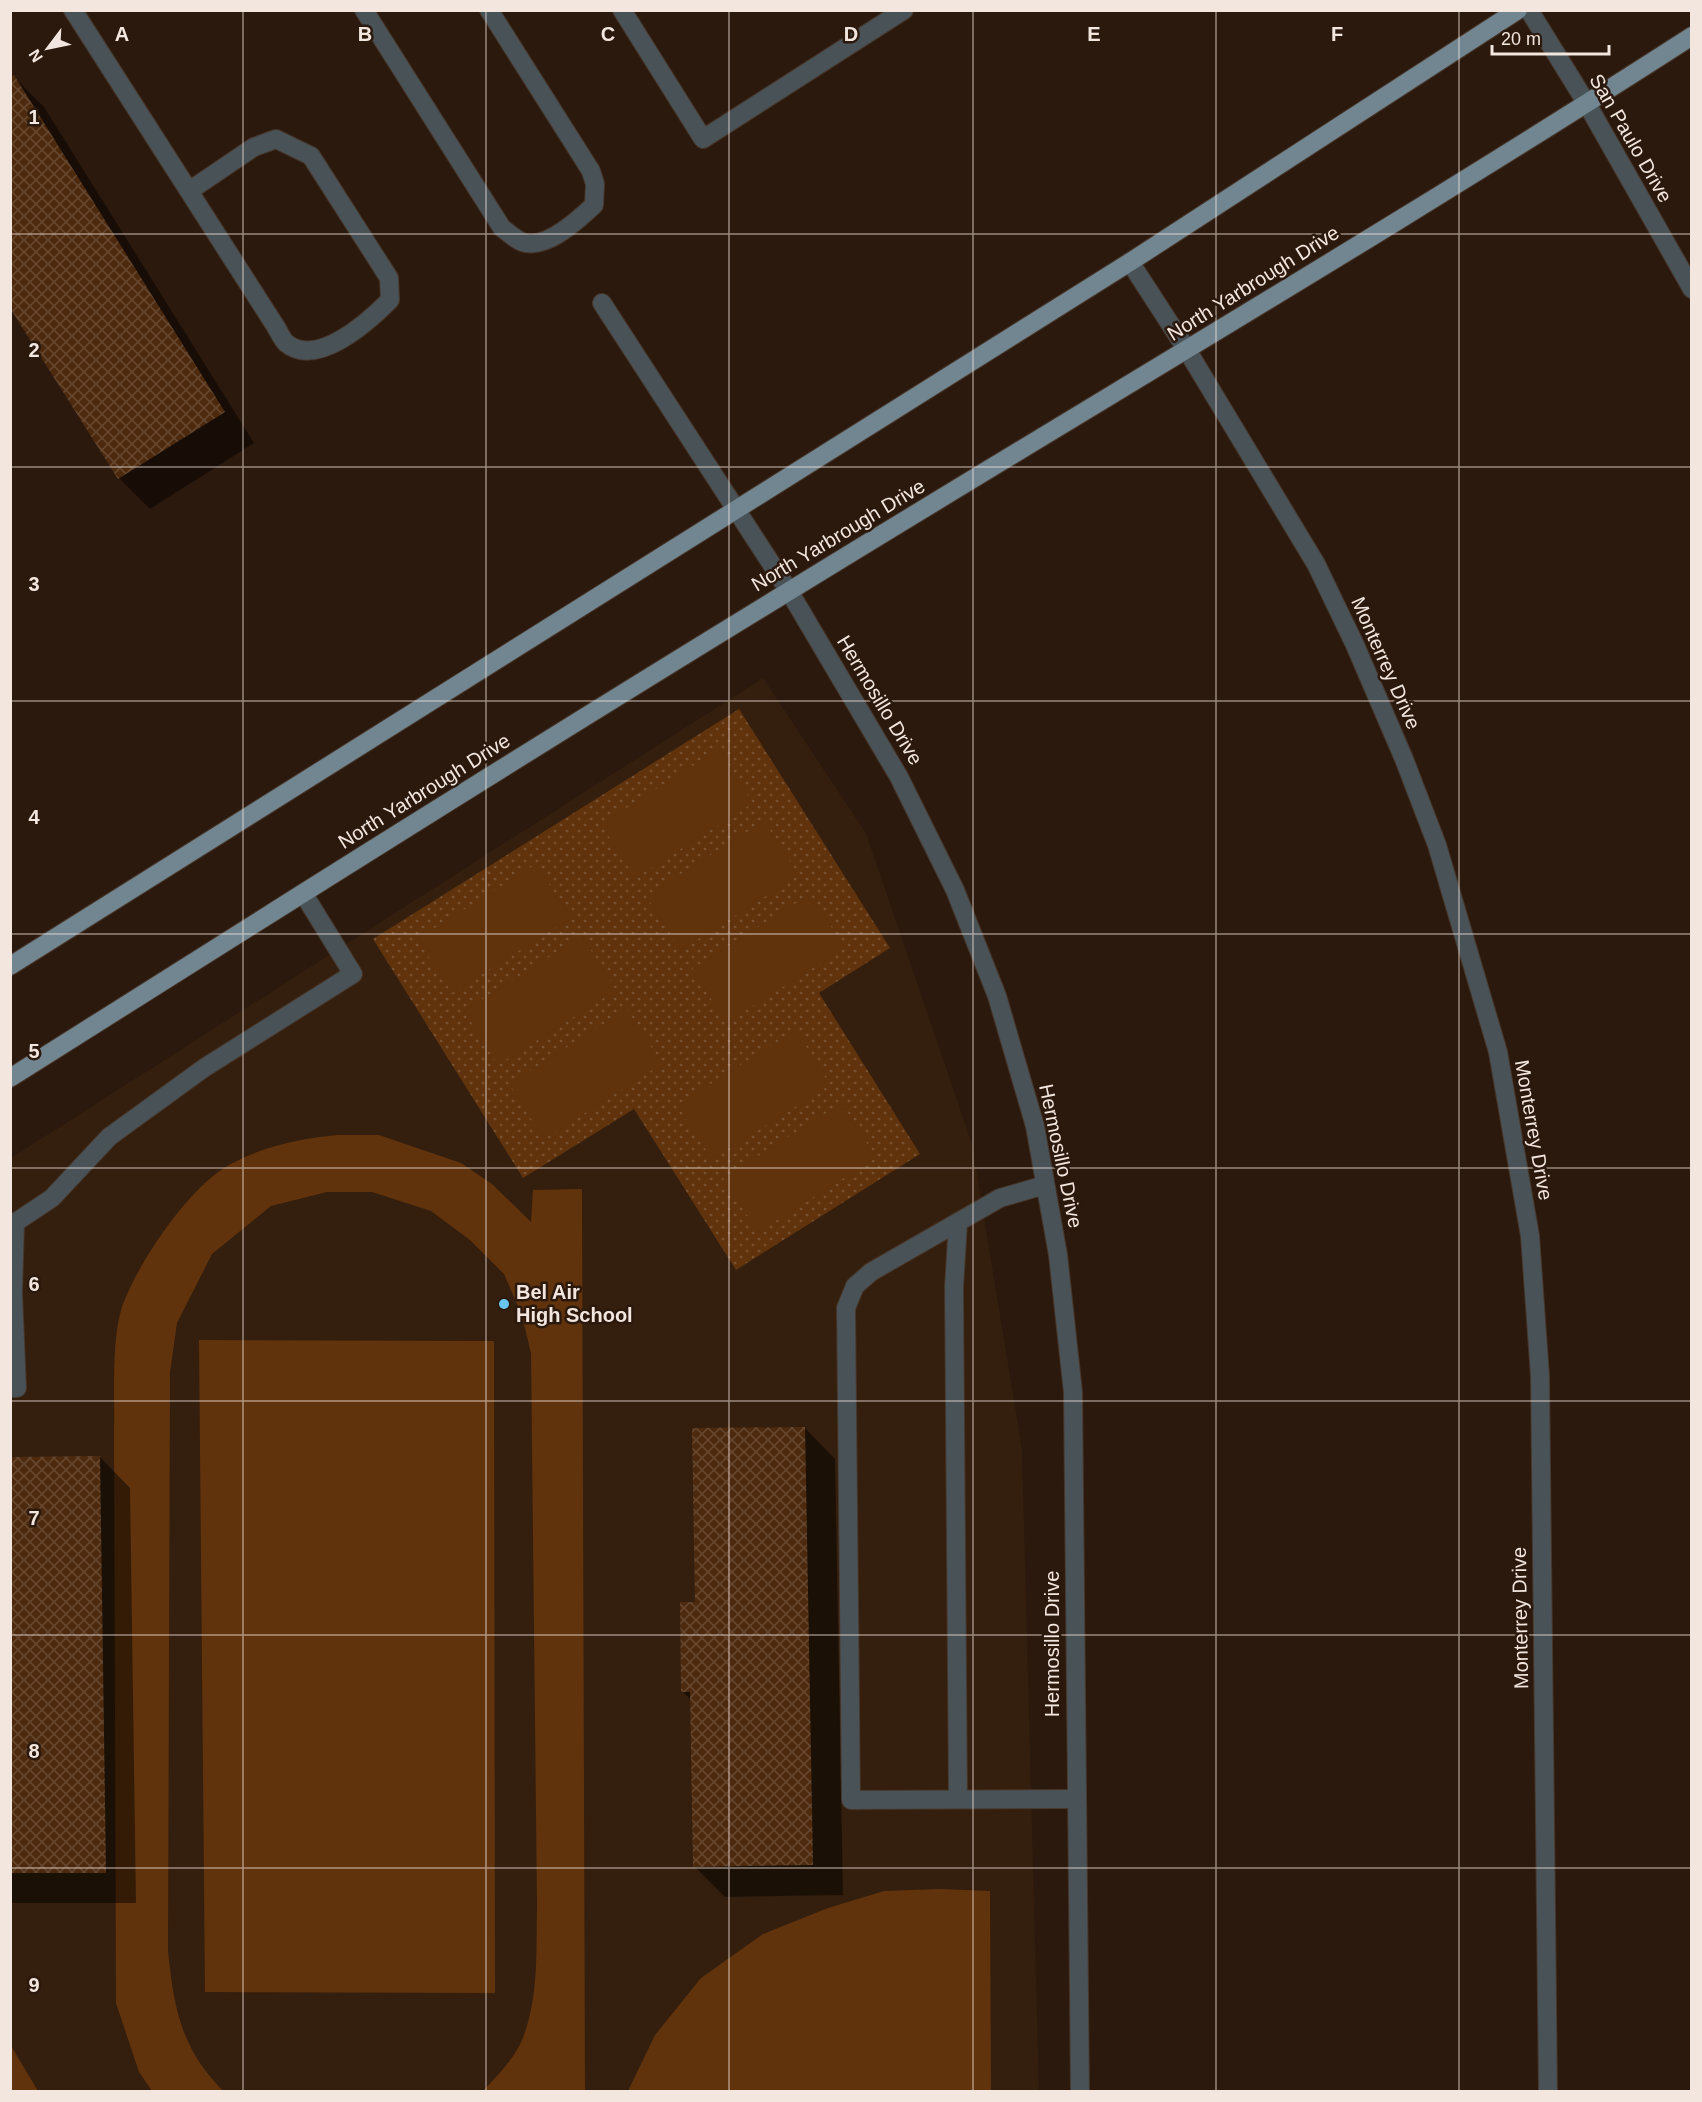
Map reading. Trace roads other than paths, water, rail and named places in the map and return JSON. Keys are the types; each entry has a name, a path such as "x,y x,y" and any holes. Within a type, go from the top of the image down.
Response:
{"main road":[{"path":"10,966 1130,262 1518,10"},
{"name":"North Yarbrough Drive","path":"10,1078 789,591 1187,350 1587,104 1692,36"}],"street":[{"path":"73,10 189,192 287,343 310,351 329,347 371,320 390,300 389,278 311,156 276,138 254,147 189,192"},
{"path":"364,10 502,228 523,243 540,244 581,218 594,205 595,184 591,171 489,10"},
{"path":"622,10 703,139 904,10"},
{"name":"San Paulo Drive","path":"1529,10 1587,104 1692,289"},
{"name":"Monterrey Drive","path":"1130,262 1187,350 1316,564 1355,645 1404,759 1437,845 1498,1052 1530,1236 1540,1376 1548,2091"},
{"name":"Hermosillo Drive","path":"602,303 789,591 899,777 955,890 997,996 1035,1126 1058,1255 1073,1392 1080,2091"},
{"path":"10,1388 16,1388 13,1224 52,1198 109,1137 204,1068 353,974 303,893"},
{"path":"1045,1185 1000,1198 871,1272 855,1286 846,1308 852,1800 1076,1799"},
{"path":"958,1223 954,1287 958,1799"}],"place":[{"name":"Bel Air High School","path":"504,1304"}]}
